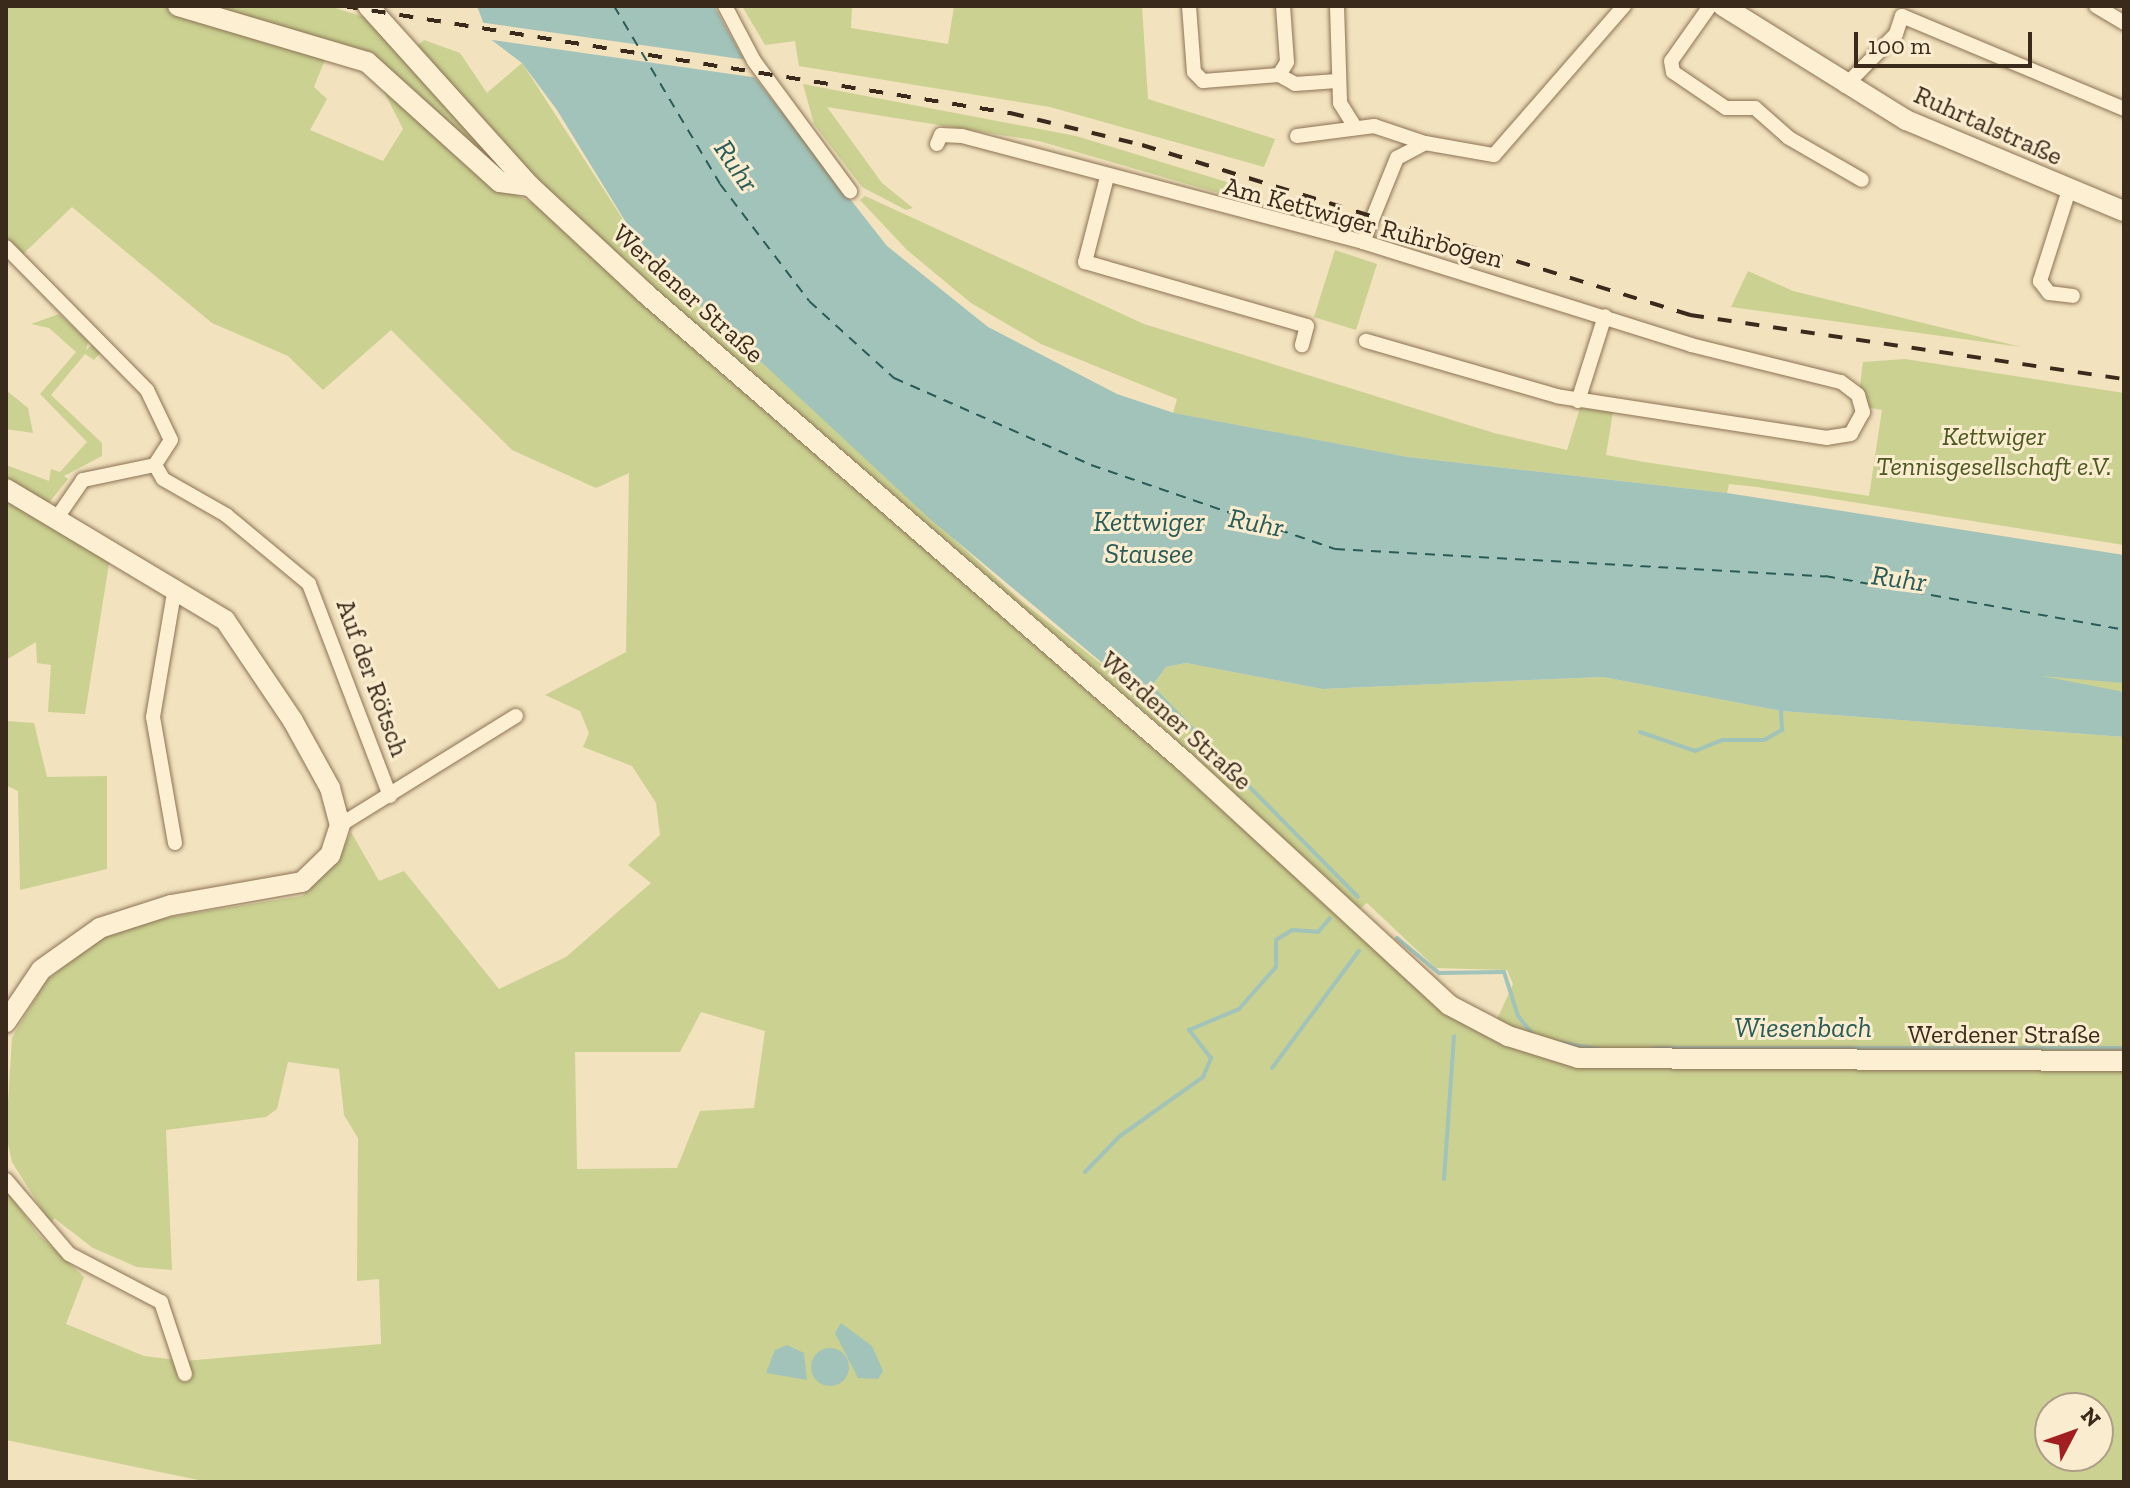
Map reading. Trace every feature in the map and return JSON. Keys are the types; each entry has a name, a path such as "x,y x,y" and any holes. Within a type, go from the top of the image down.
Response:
{"main road":[{"path":"178,6 367,62 500,182 530,186"},
{"name":"Werdener Straße","path":"368,6 530,186 1174,751 1368,937 1489,1028 1545,1051 1612,1061 2124,1061"},
{"name":"Ruhrtalstraße","path":"1723,6 1845,86 1954,143 2124,211"},
{"path":"6,489 175,587 225,620 252,651 330,788 340,825 330,855 302,882 171,905 100,928 41,970 6,1022"}],"street":[{"path":"725,6 754,61 850,191"},
{"path":"1189,6 1194,72 1203,81 1279,75 1295,84 1337,81"},
{"path":"1279,75 1287,62 1283,6"},
{"path":"1337,6 1337,81 1343,112 1355,127"},
{"path":"1297,136 1383,126 1425,143 1494,155 1624,6"},
{"path":"1710,6 1671,61 1673,72 1726,108 1755,108 1789,138 1862,180"},
{"path":"2096,6 2124,23"},
{"path":"1845,86 1896,34 1902,16 2124,109"},
{"name":"Am Kettwiger Ruhrbogen","path":"937,144 941,135 962,136 1107,177 1363,242 1605,316 1841,382 1858,395 1859,425 1827,438 1578,401 1366,341"},
{"path":"1363,242 1391,164 1425,143"},
{"path":"1107,177 1085,262 1307,326 1302,345"},
{"name":"Ruhrtalstraße","path":"2069,190 2040,281 2049,293 2073,296"},
{"path":"6,247 148,392 171,443 155,465 87,477 56,519"},
{"path":"1578,401 1605,316"},
{"name":"Auf der Rötsch","path":"155,465 163,479 226,515 309,584 390,796"},
{"path":"175,587 153,717 175,843"},
{"name":"Auf der Rötsch","path":"340,825 516,716"},
{"path":"6,1180 69,1254 161,1302 185,1374"}],"green space":[{"path":"6,6 165,6 328,52 314,87 327,99 310,130 383,161 403,129 375,74 503,188 551,213 1161,743 1357,930 1494,1026 1513,984 1507,970 1436,968 1367,903 1355,913 1172,736 566,212 413,49 424,40 460,53 487,93 522,63 646,255 1020,600 1137,692 1152,687 1166,667 1186,663 1322,689 1603,677 1781,711 2124,737 2124,1482 208,1482 6,1440 6,1190 39,1235 84,1277 66,1324 144,1356 185,1361 381,1344 379,1279 357,1281 358,1138 344,1115 339,1069 288,1062 277,1109 266,1117 166,1130 172,1270 137,1267 93,1248 54,1218 51,1224 12,1162 6,1135 12,1038 46,981 98,939 138,922 302,896 337,862 351,832 379,881 404,871 499,989 566,957 651,883 628,865 660,835 656,803 632,766 583,747 589,733 580,711 545,695 626,652 629,473 596,488 512,450 391,330 323,390 288,356 212,323 72,207 22,255 6,240","holes":["701,1012 765,1031 754,1108 700,1111 677,1168 577,1169 575,1052 680,1052"]},
{"path":"188,6 329,6 364,17 503,169 369,59"},
{"path":"742,6 852,6 851,28 948,44 954,6 1142,6 1148,99 1275,139 1264,167 1050,107 799,66 795,41 765,45"},
{"path":"803,84 1076,136 1253,190 1246,201 1039,141 827,107 882,183 913,208 906,210 862,187 814,124"},
{"name":"Kettwiger Tennisgesellschaft e.V.","path":"865,196 1144,324 1494,433 1567,450 1580,408 1613,412 1606,455 1869,496 1882,410 1870,408 1860,386 1863,362 1905,359 2124,393 2124,545 1757,487 1729,484 1727,493 1408,457 1173,413 1177,399 1041,344 971,303 907,250 860,200"},
{"path":"1335,250 1377,264 1356,330 1314,317"},
{"path":"1748,271 1793,291 2021,347 1731,307"},
{"path":"59,314 88,341 86,350 92,345 100,353 94,360 85,354 51,395 102,443 102,456 64,476 68,479 47,505 6,482 6,465 49,481 51,469 60,472 87,442 40,394 76,352 49,328 31,324"},
{"path":"7,391 28,408 33,433 6,429"},
{"path":"6,495 110,557 85,714 48,712 51,665 37,663 36,642 6,660"},
{"path":"2043,672 2124,683 2124,692 2045,681"},
{"path":"6,721 34,723 47,777 107,776 107,869 20,890 18,791 7,786"}],"water":[{"name":"Kettwiger Stausee","path":"477,6 714,6 752,74 887,246 988,327 1117,394 1174,413 1408,457 1727,493 2124,555 2124,683 2042,676 2124,692 2124,737 1781,711 1603,677 1322,689 1186,663 1166,667 1150,689 1137,692 930,519 646,255 557,110 522,63 489,38"},
{"path":"841,1323 872,1346 883,1371 878,1379 858,1378 835,1333"},
{"path":"787,1345 804,1353 807,1380 766,1373 775,1350"},
{"path":"830,1348 844,1353 849,1367 844,1381 830,1386 816,1381 811,1367 816,1353"}],"pier":[{"path":"478,22 748,60 759,78 485,39"}],"waterway":[{"path":"1150,686 1358,897"},
{"path":"1640,732 1695,751 1722,740 1764,740 1782,730 1781,711"},
{"path":"1085,1172 1120,1136 1203,1077 1211,1058 1189,1030 1239,1009 1276,967 1276,940 1292,930 1318,932 1330,918"},
{"path":"1397,938 1439,973 1504,972 1518,1016 1534,1036"},
{"path":"1272,1068 1359,951"},
{"path":"1444,1179 1454,1036"},
{"name":"Wiesenbach","path":"1562,1043 1600,1049"},
{"name":"Wiesenbach","path":"1653,1048 2124,1048"}],"ferry route":[{"path":"614,6 720,184 809,301 894,378 1091,465 1335,549 1825,576 2124,630"}],"railway":[{"path":"344,6 1010,113 1142,145 1690,315 2124,379"}],"water label":[{"name":"Ruhr","path":"736,166"},
{"name":"Ruhr","path":"1256,523"},
{"name":"Ruhr","path":"1899,579"}]}
